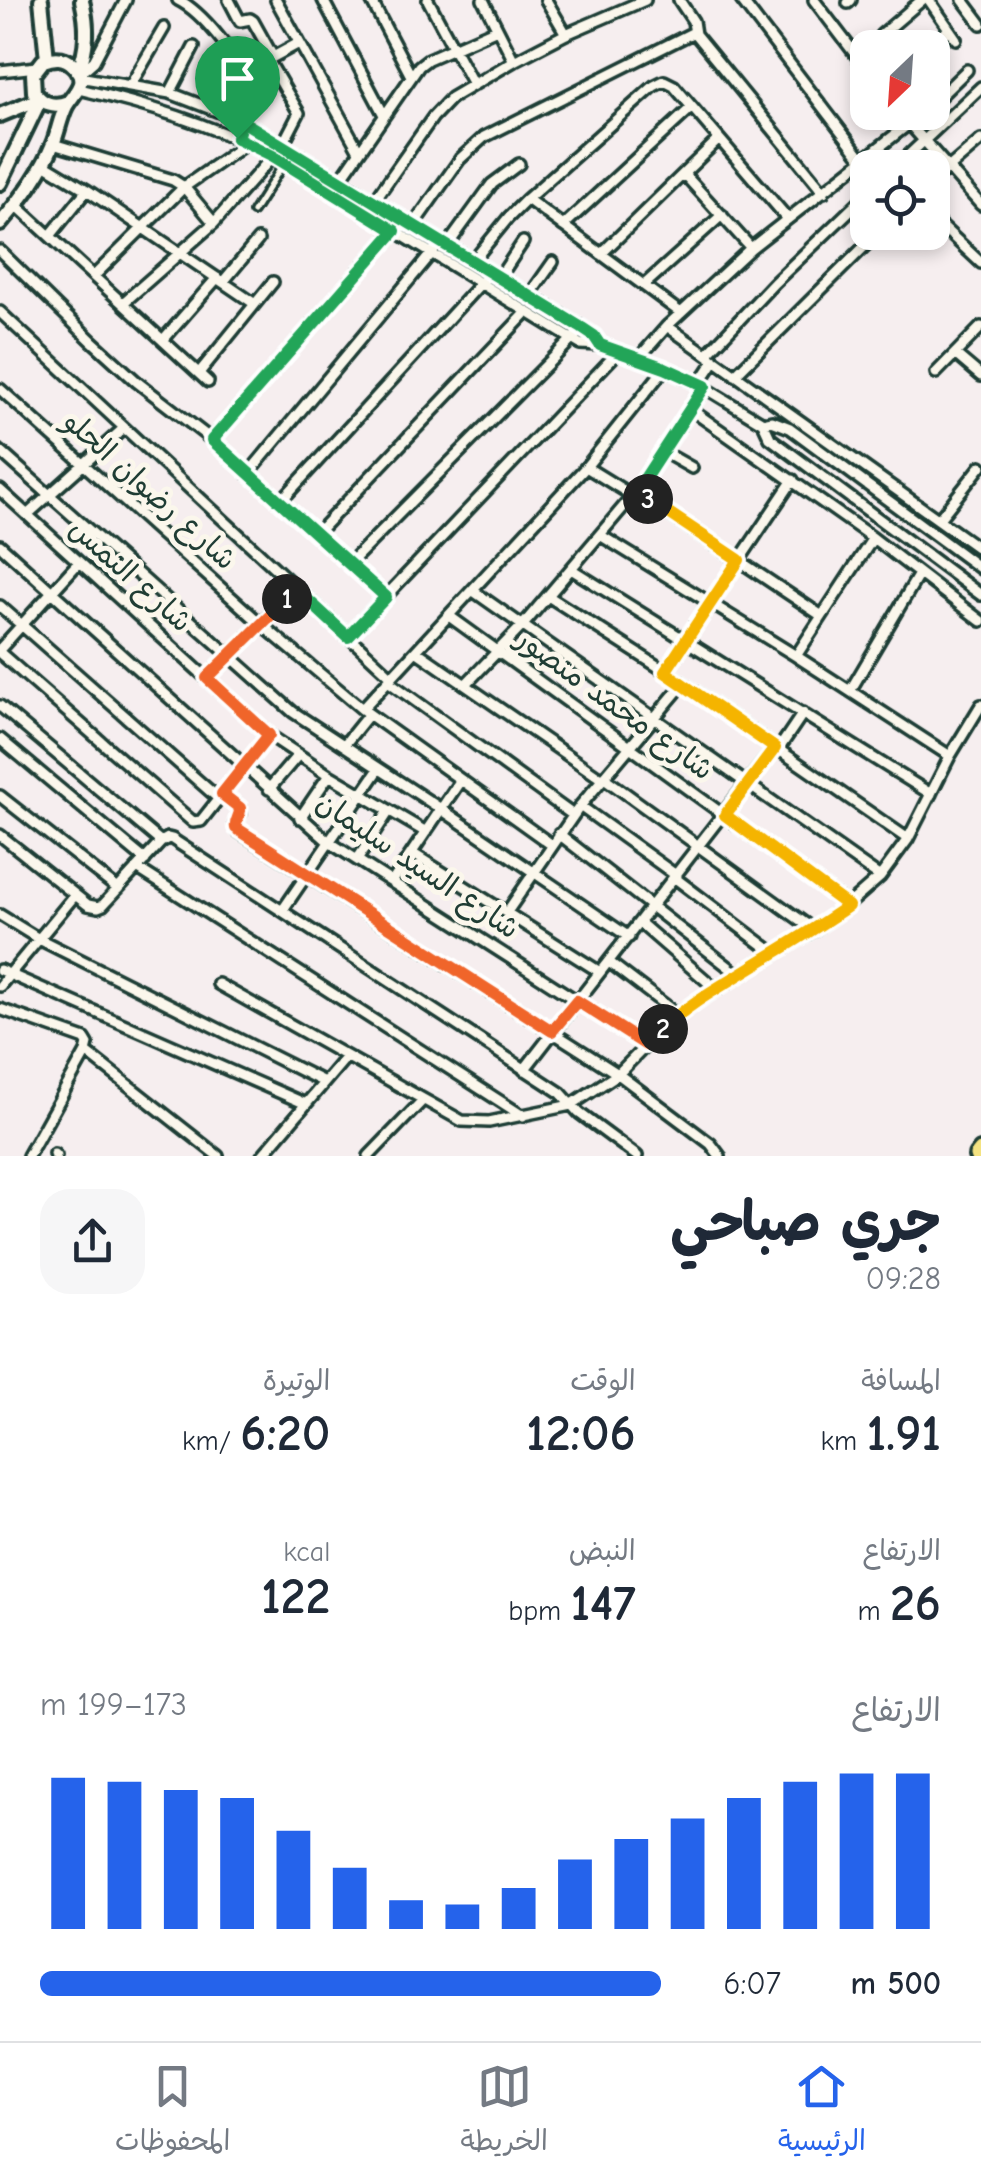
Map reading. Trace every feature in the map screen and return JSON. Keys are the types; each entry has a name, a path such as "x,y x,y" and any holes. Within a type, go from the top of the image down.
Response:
{"main road":[{"path":"41,0 42,63 32,83 40,99 54,105 68,102"},
{"path":"0,224 44,164 79,78 87,40 82,0"},
{"path":"42,63 65,59 79,78"},
{"path":"0,115 40,99"},
{"path":"0,183 40,99"}],"street":[{"path":"79,78 94,60 126,0"},
{"path":"178,0 206,20 242,74 247,90 237,138"},
{"path":"276,0 359,151"},
{"path":"323,0 384,115"},
{"path":"371,0 411,76"},
{"path":"428,0 472,84"},
{"path":"483,0 514,60"},
{"path":"546,0 566,34"},
{"path":"612,0 618,12"},
{"path":"374,201 432,117 451,98 514,60 645,0"},
{"path":"741,0 861,150"},
{"path":"814,0 850,47"},
{"path":"886,30 926,0 956,40"},
{"path":"963,0 981,24"},
{"path":"683,1 694,32 824,192"},
{"path":"233,2 240,21 252,20 299,114 283,144"},
{"path":"130,86 164,28"},
{"path":"340,180 423,62 498,28"},
{"path":"212,440 400,234 414,225 460,158 484,137 694,32"},
{"path":"242,74 299,44"},
{"path":"170,92 194,47"},
{"path":"0,72 42,63"},
{"path":"950,87 967,70"},
{"path":"79,78 170,92 242,121 582,328 600,345"},
{"path":"79,78 189,118 273,156 571,340 600,345 702,385 763,423 770,438 981,596"},
{"path":"473,261 527,200 664,81 692,106 788,219"},
{"path":"914,150 981,87"},
{"path":"563,226 692,106"},
{"path":"878,150 904,130"},
{"path":"912,130 930,150"},
{"path":"601,254 719,139"},
{"path":"950,167 981,140"},
{"path":"94,276 184,187 248,143"},
{"path":"53,144 173,180 184,187 214,223"},
{"path":"123,303 214,223 273,156"},
{"path":"44,164 255,304"},
{"path":"248,474 492,184 520,164"},
{"path":"638,359 681,312 751,248 850,171"},
{"path":"950,171 981,205"},
{"path":"684,174 751,248"},
{"path":"50,236 87,190"},
{"path":"527,200 681,312"},
{"path":"16,205 208,382"},
{"path":"466,684 635,494 690,409 711,357 798,259 850,210"},
{"path":"644,285 722,215"},
{"path":"400,234 403,219"},
{"path":"950,233 981,263"},
{"path":"163,340 258,240"},
{"path":"280,502 523,242"},
{"path":"736,375 862,250"},
{"path":"0,251 137,382 212,440 386,597"},
{"path":"529,296 553,262"},
{"path":"198,372 272,282"},
{"path":"0,312 390,679 573,815"},
{"path":"316,534 526,313"},
{"path":"667,326 981,549"},
{"path":"936,373 981,327"},
{"path":"349,564 582,328"},
{"path":"348,637 618,352"},
{"path":"954,354 981,376"},
{"path":"344,745 390,679 586,467 665,368"},
{"name":"شارع رضوان الحلو","path":"0,389 261,624 366,711 552,845"},
{"path":"690,409 793,480 981,621"},
{"path":"763,423 772,421 790,428 981,569"},
{"path":"27,514 124,428"},
{"path":"0,451 293,712 629,936"},
{"path":"662,451 692,468"},
{"path":"939,520 981,466"},
{"path":"586,467 635,494 822,616"},
{"path":"665,672 793,480"},
{"name":"شارع النمس","path":"0,490 269,735 426,832"},
{"path":"600,535 950,756"},
{"path":"796,656 872,538"},
{"name":"شارع السيد سليمان","path":"0,544 329,842 646,1045"},
{"path":"79,562 0,651 192,820 201,821 269,735"},
{"path":"571,569 931,794"},
{"path":"850,691 919,574"},
{"path":"207,678 296,589"},
{"path":"472,590 880,877"},
{"path":"548,596 908,838"},
{"path":"0,606 221,796 240,808 235,824 238,831 618,1074 711,1144 720,1156"},
{"name":"شارع محمد منصور","path":"448,616 848,906"},
{"path":"416,650 814,930"},
{"path":"507,912 573,815 682,684"},
{"path":"218,984 454,1117 471,1122 572,1105 618,1074 678,1014 814,930 880,877 908,838 981,704"},
{"path":"0,706 160,842"},
{"path":"524,1070 803,713"},
{"path":"0,739 141,864 523,1116"},
{"path":"269,789 298,755"},
{"path":"282,911 380,769"},
{"path":"300,818 329,775"},
{"path":"392,882 460,781"},
{"path":"0,796 118,889"},
{"path":"580,806 774,953"},
{"path":"357,860 390,811"},
{"path":"0,834 88,904 98,907 160,842 172,839 561,1094 579,1113 637,1156"},
{"path":"559,834 739,974"},
{"path":"412,853 600,972"},
{"path":"0,986 5,972 39,939 75,894"},
{"path":"0,915 39,939 324,1082"},
{"path":"640,923 716,989"},
{"path":"609,962 678,1014"},
{"path":"5,972 306,1104"},
{"path":"0,1008 85,1039 88,1044 28,1156"},
{"path":"86,1052 218,1156"},
{"path":"262,1156 346,1057"},
{"path":"369,1156 423,1100"}],"lane":[{"path":"253,212 284,163"}],"route":[{"path":"242,121 582,328 600,345 705,386 636,492 739,560 665,672 775,748 725,815 848,906 678,1014 646,1045 577,1001 552,1031 236,828 240,808 222,794 269,735 207,678 296,589 348,637 386,597 212,440 395,231 237,138 242,121"}]}
